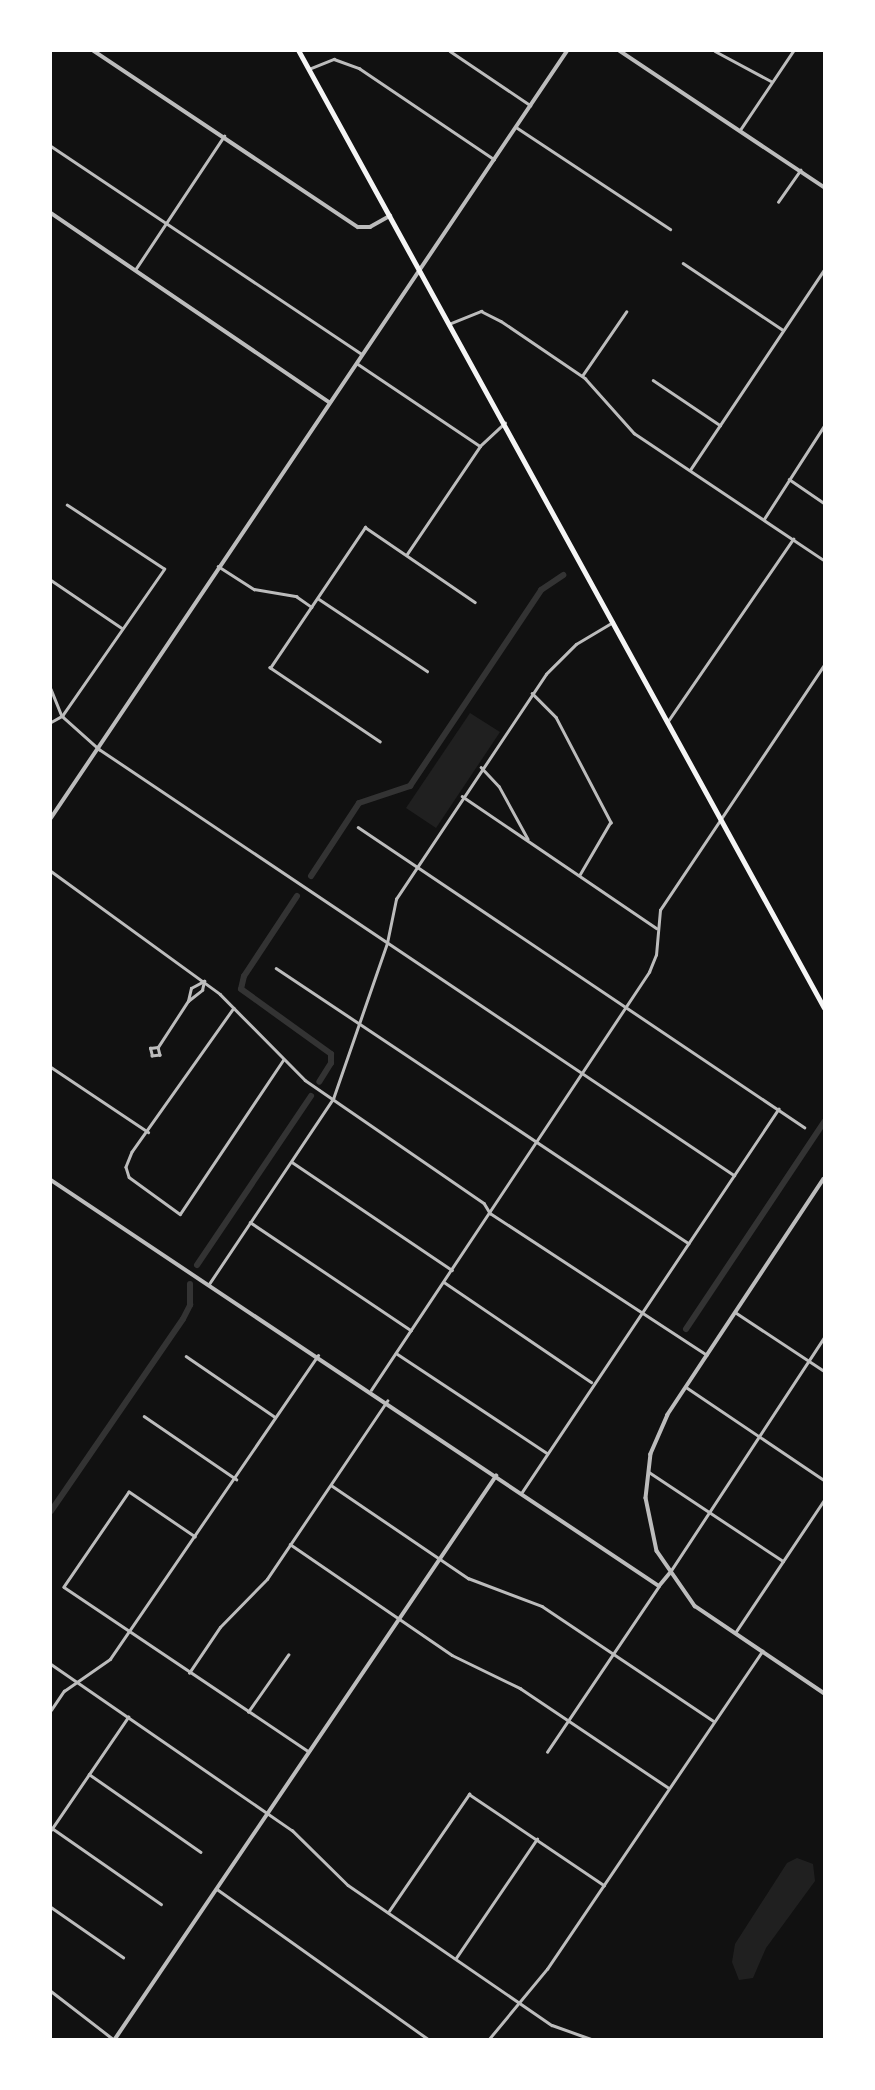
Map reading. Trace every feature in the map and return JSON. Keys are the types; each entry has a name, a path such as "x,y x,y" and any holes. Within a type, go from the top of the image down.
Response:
{"main road":[{"path":"299,51 824,1007"}],"street":[{"path":"94,51 358,227 370,227 390,216"},
{"path":"450,51 530,105"},
{"path":"51,818 566,51"},
{"path":"620,51 824,187"},
{"path":"715,51 772,82"},
{"path":"740,131 793,51"},
{"path":"309,69 334,59 343,60 494,159"},
{"path":"516,127 670,229"},
{"path":"135,270 224,136"},
{"path":"51,146 362,354"},
{"path":"778,202 800,170"},
{"path":"51,213 329,401"},
{"path":"683,263 783,330"},
{"path":"690,470 824,270"},
{"path":"448,325 481,310 582,376 634,433 824,560"},
{"path":"582,376 626,312"},
{"path":"356,363 480,446"},
{"path":"653,380 720,425"},
{"path":"406,555 480,446 505,423"},
{"path":"764,519 824,426"},
{"path":"789,479 824,503"},
{"path":"51,722 62,716 164,569 67,505"},
{"path":"380,742 270,668 365,527 475,602"},
{"path":"668,721 793,539"},
{"path":"218,566 254,589 296,596 312,607"},
{"path":"51,580 121,628"},
{"path":"318,599 427,671"},
{"path":"209,1284 333,1100 387,943 394,903 417,865 461,795 532,693 562,656 613,622"},
{"path":"371,1390 654,964 660,910 824,665"},
{"path":"51,689 62,716 99,749 734,1175"},
{"path":"532,693 556,717 608,810 608,833 580,875"},
{"path":"481,767 499,786 530,841"},
{"path":"461,795 656,928"},
{"path":"358,827 804,1127"},
{"path":"51,871 204,981 234,1007 283,1060 333,1100 484,1203 490,1213 707,1355"},
{"path":"276,968 689,1243"},
{"path":"188,1001 191,988 204,981"},
{"path":"158,1047 188,1001 202,990 204,981"},
{"path":"234,1007 130,1157 126,1172 180,1214 283,1060"},
{"path":"51,1067 148,1132"},
{"path":"522,1492 778,1109"},
{"path":"292,1162 452,1270"},
{"path":"824,1179 686,1387 658,1434 649,1472 648,1519 669,1574 695,1606 824,1693"},
{"path":"51,1180 371,1390 660,1586"},
{"path":"250,1222 411,1330"},
{"path":"444,1282 593,1383"},
{"path":"735,1312 824,1371"},
{"path":"547,1752 669,1574 824,1338"},
{"path":"396,1353 547,1453"},
{"path":"51,1710 78,1682 104,1667 236,1479 318,1355"},
{"path":"186,1356 276,1418"},
{"path":"686,1387 824,1480"},
{"path":"189,1672 220,1627 258,1590 387,1401"},
{"path":"144,1416 236,1479"},
{"path":"649,1472 783,1561"},
{"path":"51,1991 114,2039 497,1475"},
{"path":"331,1485 489,1589 542,1606 715,1721"},
{"path":"195,1537 129,1492 64,1587 308,1751"},
{"path":"735,1633 824,1500"},
{"path":"290,1544 462,1661 510,1682 670,1788"},
{"path":"489,2039 520,2003 604,1885 762,1651"},
{"path":"248,1712 288,1654"},
{"path":"51,1664 297,1834 335,1876 388,1913 552,2025 591,2039"},
{"path":"128,1717 51,1829 161,1904"},
{"path":"89,1774 201,1852"},
{"path":"388,1913 469,1794 604,1885"},
{"path":"456,1958 537,1839"},
{"path":"216,1888 428,2039"},
{"path":"51,1907 123,1957"}],"shaded area":[{"path":"470,713 500,732 436,828 406,808"},
{"path":"797,1858 813,1864 815,1881 766,1948 753,1978 739,1980 732,1962 735,1944 787,1863"}],"waterway":[{"path":"311,876 359,803 410,786 541,590 563,575"},
{"path":"297,896 244,976 241,989 331,1054 331,1063 319,1082"},
{"path":"197,1265 311,1096"},
{"path":"686,1329 824,1122"},
{"path":"51,1511 183,1319 190,1305 190,1284"}]}
